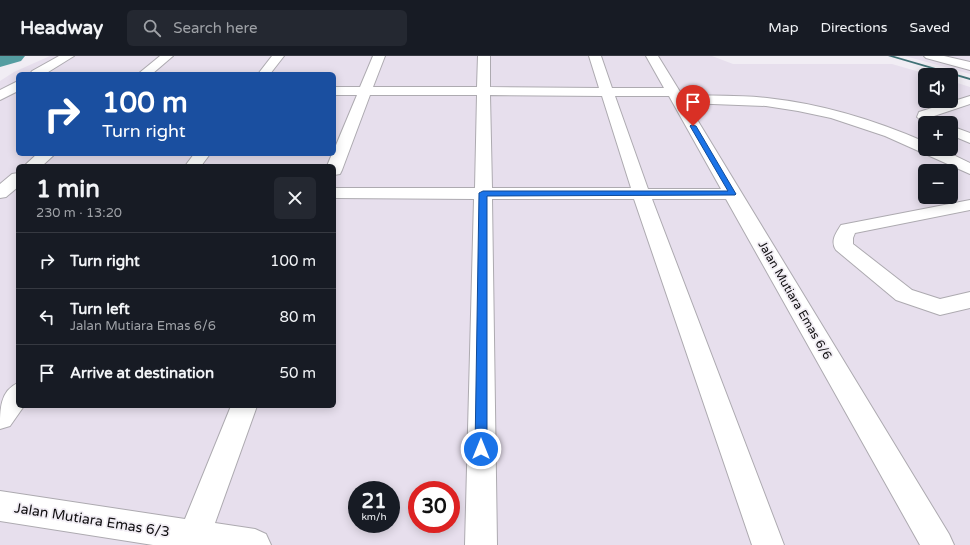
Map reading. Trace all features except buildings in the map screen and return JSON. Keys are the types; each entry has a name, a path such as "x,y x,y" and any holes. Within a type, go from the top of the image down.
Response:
{"street":[{"path":"39,72 68,56"},
{"path":"147,72 167,56"},
{"path":"266,72 278,56"},
{"path":"336,165 379,56"},
{"path":"481,545 484,56"},
{"path":"595,56 641,193 768,545"},
{"name":"Jalan Mutiara Emas 6/6","path":"652,56 938,545"},
{"path":"930,56 951,58 970,66"},
{"path":"0,96 16,86"},
{"path":"336,91 607,91 760,102 796,106 862,122 918,144"},
{"path":"924,116 924,114 970,100"},
{"path":"958,133 970,138"},
{"path":"34,164 44,156"},
{"path":"943,156 970,169"},
{"path":"5,191 16,180"},
{"path":"336,193 732,194"},
{"path":"970,205 848,229 843,238 843,246 904,295 940,307 970,300"},
{"path":"0,418 16,397"},
{"path":"194,536 243,408"},
{"name":"Jalan Mutiara Emas 6/3","path":"0,506 255,545"}],"shaded area":[{"path":"50,56 712,56 733,64 892,64 918,72 918,108 958,108 958,83 970,87 970,545 0,545 0,81 14,72"},
{"path":"905,56 970,56 970,74 958,71 958,68 948,68"}],"waterway":[{"path":"0,60 13,56"},
{"path":"890,56 970,79"}],"route":[{"path":"481,449 483,193 732,194 693,126"}]}
